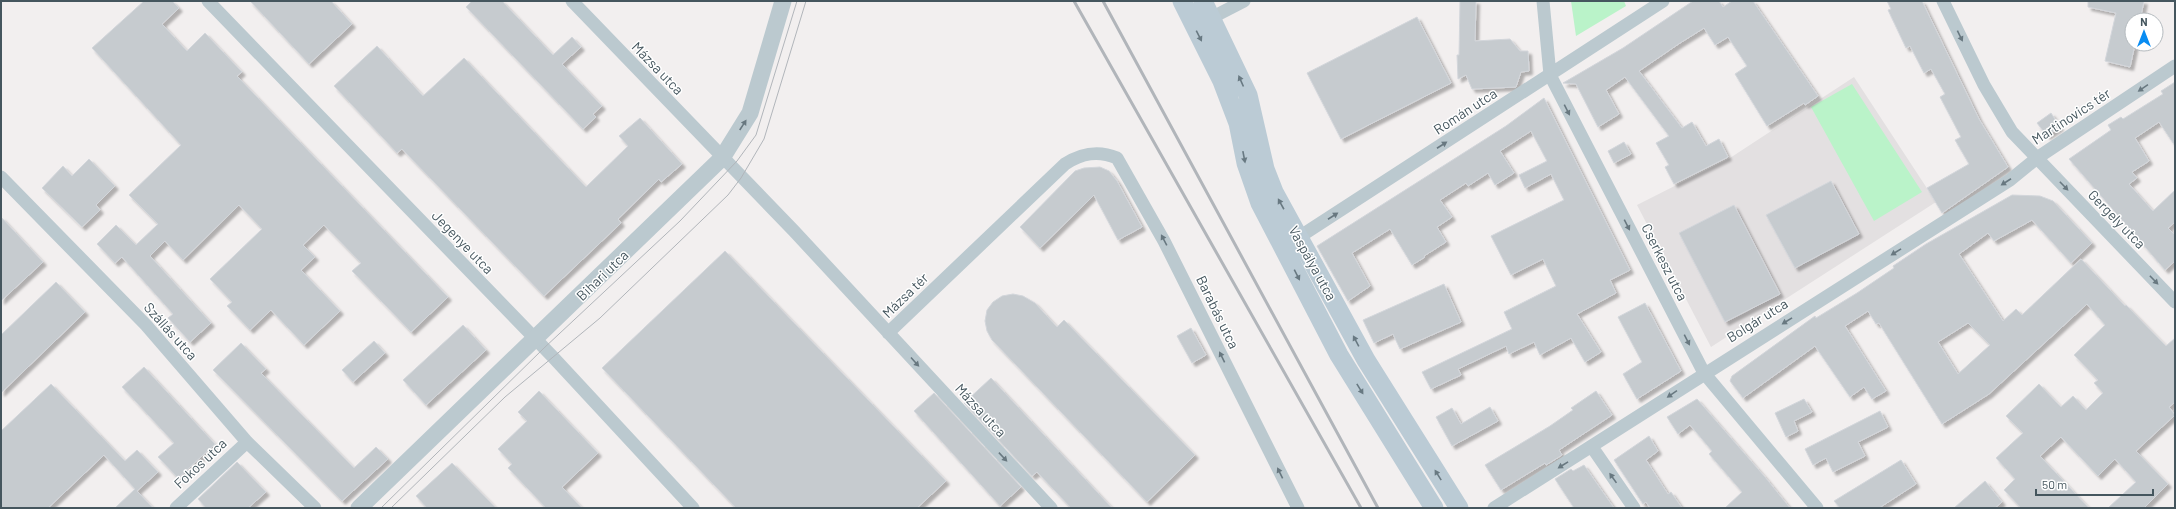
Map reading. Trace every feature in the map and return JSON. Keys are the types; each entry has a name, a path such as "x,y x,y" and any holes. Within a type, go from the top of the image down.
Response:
{"main road":[{"name":"Vaspálya utca","path":"1182,1 1222,81 1238,122 1250,177 1260,203 1339,355 1434,508"},
{"name":"Vaspálya utca","path":"1207,9 1248,95 1265,169 1274,192 1366,360 1459,508"},
{"path":"1405,462 1423,451"}],"street":[{"name":"Jegenye utca","path":"208,1 536,340 693,508"},
{"name":"Mázsa utca","path":"572,1 722,158"},
{"name":"Bihari utca","path":"359,508 536,340 722,158 750,113 783,1"},
{"path":"1207,9 1244,1"},
{"name":"Cserkesz utca","path":"1543,1 1550,75 1704,373 1817,508"},
{"name":"Román utca","path":"1283,247 1300,238 1663,1"},
{"name":"Martinovics tér","path":"1943,1 1994,104 2012,132 2037,158 2175,66"},
{"name":"Barabás utca","path":"1090,154 1105,153 1117,158 1164,240 1298,508"},
{"name":"Mázsa tér","path":"722,158 794,231 888,333 1065,164 1077,156 1090,154"},
{"name":"Gergely utca","path":"2037,158 2175,302"},
{"name":"Bolgár utca","path":"1494,508 1592,447 1704,373 2010,180 2037,158"},
{"name":"Szállás utca","path":"1,177 146,325 247,442 315,508"},
{"name":"Mázsa utca","path":"888,333 1051,508"},
{"name":"Fokos utca","path":"176,508 247,442"},
{"path":"1592,447 1634,508"}],"shaded area":[{"path":"1854,77 1936,202 1711,347 1637,205 1730,158"}],"green space":[{"path":"1571,1 1624,1 1626,6 1576,36"},
{"path":"1852,84 1922,192 1874,221 1811,107"}],"building":[{"path":"144,1 172,1 179,8 162,24 187,51 205,33 242,72 237,76 448,297 411,332 352,271 361,263 324,225 303,245 315,257 301,270 340,311 304,345 271,310 250,330 227,306 232,302 210,279 262,229 239,205 183,260 165,241 150,256 211,323 190,342 168,318 173,314 122,257 115,263 97,244 116,225 136,245 158,224 129,195 181,145 92,48"},
{"path":"250,1 331,1 352,24 309,64"},
{"path":"472,1 502,1 553,55 572,37 581,47 562,64 602,106 593,114 596,117 583,129 466,7"},
{"path":"1460,1 1476,1 1475,41 1510,39 1520,51 1528,51 1529,71 1521,72 1516,87 1472,89 1466,75 1458,79 1457,55 1459,55"},
{"path":"1693,1 1719,1 1723,7 1732,1 1753,1 1818,96 1767,126 1735,74 1747,66 1728,37 1715,45 1704,28 1639,71 1682,128 1692,122 1706,146 1719,139 1728,157 1674,184 1665,167 1669,165 1656,143 1669,136 1625,77 1606,90 1619,114 1598,127 1576,84 1563,83 1623,48"},
{"path":"1887,1 1922,1 1979,119 2008,167 1942,213 1927,188 1969,164 1955,140 1961,137 1940,97 1945,94 1931,69 1924,73 1910,46 1906,48 1888,10 1891,9"},
{"path":"2088,1 2144,1 2142,12 2124,12 2124,52 2133,52 2130,67 2105,61 2116,13 2088,7"},
{"path":"1417,17 1451,83 1341,139 1307,73"},
{"path":"377,46 423,96 464,58 586,187 628,146 619,136 640,118 682,164 661,182 659,179 618,219 621,223 544,296 402,149 397,153 334,86"},
{"path":"2175,82 2175,146 2159,122 2135,138 2149,161 2132,172 2137,178 2129,184 2153,211 2175,190 2175,222 2168,228 2175,235 2175,261 2165,270 2069,159 2111,130 2108,125 2121,117 2123,119 2163,94 2161,91"},
{"path":"1544,98 1630,270 1610,280 1616,293 1577,314 1601,352 1585,362 1571,338 1540,355 1534,342 1509,354 1506,346 1458,369 1461,375 1431,389 1422,372 1512,329 1504,312 1556,286 1543,259 1511,275 1491,236 1564,200 1551,174 1525,188 1519,175 1547,161 1531,131 1500,151 1514,173 1495,185 1488,173 1468,186 1466,183 1440,200 1452,217 1437,227 1446,242 1424,256 1425,257 1412,265 1390,229 1352,253 1370,286 1348,301 1317,246 1506,126"},
{"path":"2051,113 2060,127 2047,136 2037,123"},
{"path":"1624,142 1631,154 1614,163 1608,151"},
{"path":"89,159 115,186 96,205 100,210 82,227 42,188 63,166 72,176"},
{"path":"1100,167 1109,171 1117,181 1142,227 1118,240 1094,195 1040,248 1020,227 1075,171 1084,168"},
{"path":"1831,181 1859,234 1795,268 1766,215"},
{"path":"2012,195 2040,196 2053,201 2092,243 2071,263 2032,220 1994,241 1988,233 1959,254 2003,321 2016,309 2022,315 2081,259 2125,306 2126,305 2166,346 2175,338 2175,402 2169,407 2175,415 2136,451 2168,484 2144,508 2108,508 2136,482 2115,459 2098,476 2061,437 2040,456 2089,508 2021,508 2004,490 2015,479 1996,458 2023,433 2006,416 2039,384 2061,407 2073,396 2086,410 2103,393 2094,383 2098,380 2074,355 2105,325 2087,304 1989,394 1942,424 1879,323 1876,324 1868,311 1845,326 1886,391 1872,399 1864,387 1850,397 1815,346 1743,398 1730,381 1732,376 1815,316 1816,318 1857,293 1926,244","holes":["1968,323 1990,345 1958,374 1938,342"]},
{"path":"1734,205 1780,294 1725,322 1679,233"},
{"path":"1,217 43,262 1,301"},
{"path":"725,251 946,481 917,508 736,508 602,368"},
{"path":"56,282 85,312 1,393 1,335"},
{"path":"1444,284 1461,322 1400,349 1393,334 1374,343 1363,320"},
{"path":"1013,294 1023,296 1035,303 1057,327 1064,320 1195,455 1147,502 992,340 987,331 985,321 987,310 993,302 1002,296"},
{"path":"1645,303 1681,371 1637,399 1623,374 1642,362 1618,317"},
{"path":"463,325 486,350 426,405 403,380"},
{"path":"1191,328 1206,355 1192,363 1177,336"},
{"path":"374,341 385,353 353,382 342,370"},
{"path":"241,343 266,369 261,373 354,468 376,447 388,459 342,501 213,370"},
{"path":"144,367 215,444 178,478 158,457 174,443 122,387"},
{"path":"991,378 1112,508 1071,508 1037,472 1032,476 964,403"},
{"path":"51,384 125,461 137,450 158,472 137,491 153,508 115,508 135,489 104,455 48,508 1,508 1,431"},
{"path":"539,391 598,453 562,487 582,508 546,508 508,468 512,464 498,449 527,421 518,412"},
{"path":"1596,391 1612,415 1559,450 1562,455 1546,465 1545,463 1501,490 1485,465 1550,426 1573,410 1571,408"},
{"path":"934,393 1021,487 1000,506 914,411"},
{"path":"1697,399 1790,508 1725,508 1742,492 1709,454 1712,451 1690,425 1678,434 1667,417"},
{"path":"1804,399 1812,412 1794,421 1798,431 1786,437 1775,413"},
{"path":"1490,407 1498,421 1452,446 1436,417 1452,408 1461,424"},
{"path":"1880,411 1888,427 1858,442 1865,456 1833,472 1826,458 1813,465 1805,449"},
{"path":"1649,436 1658,451 1646,460 1668,494 1671,492 1682,508 1650,508 1646,502 1643,504 1614,460"},
{"path":"1901,460 1916,484 1879,508 1840,508 1834,501"},
{"path":"237,462 266,492 248,508 206,508 198,499"},
{"path":"452,463 496,508 427,508 416,496"},
{"path":"1584,465 1614,508 1574,508 1555,479 1571,469 1573,471"},
{"path":"1985,481 2002,502 1995,508 1954,508"}],"tram line":[{"path":"381,508 544,348 680,221 737,161 756,135 797,1"},
{"path":"391,508 505,397 600,318 728,195 741,178 764,139 806,1"}],"railway":[{"path":"1074,1 1361,508"},
{"path":"1103,1 1378,508"}]}
